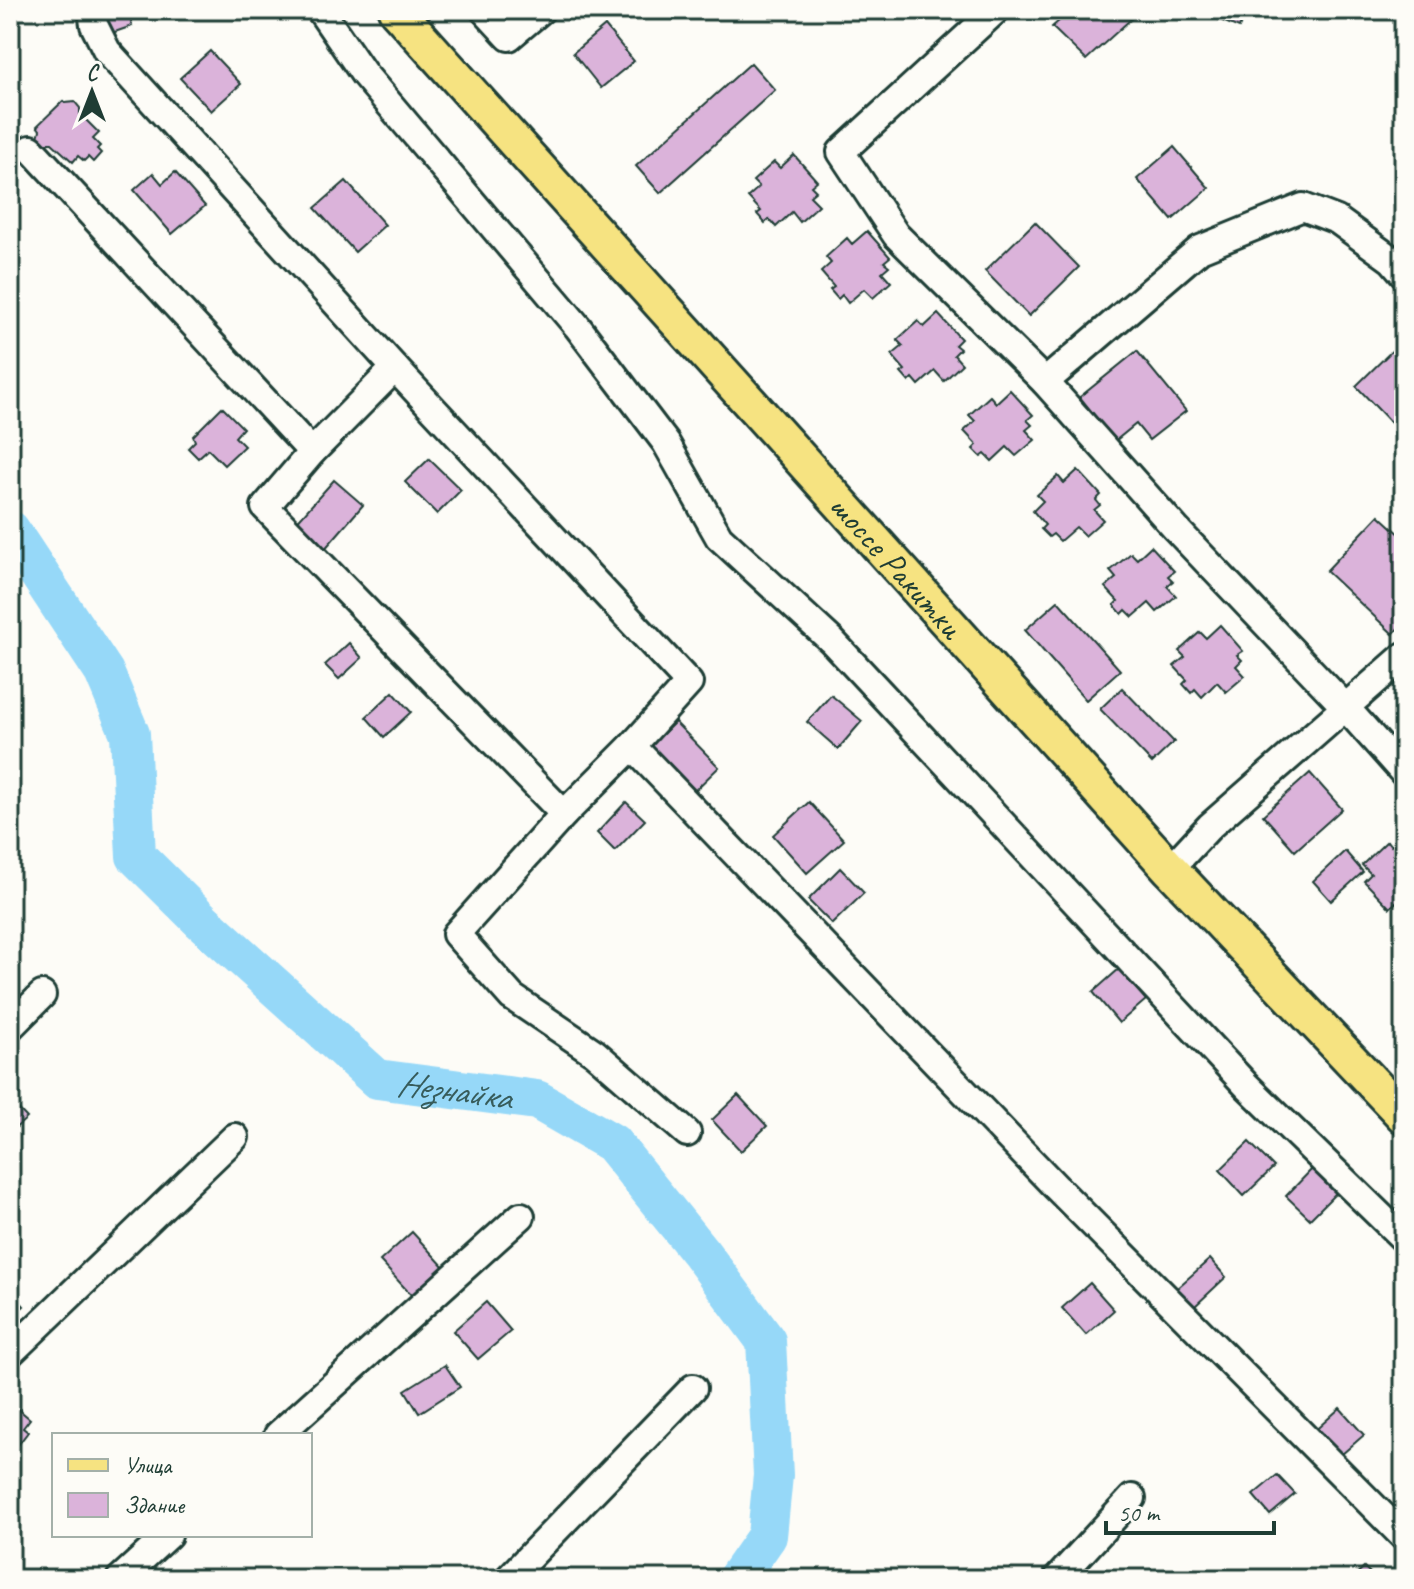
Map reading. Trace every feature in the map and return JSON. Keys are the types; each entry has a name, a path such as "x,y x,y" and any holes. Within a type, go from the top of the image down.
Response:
{"main road":[{"name":"шоссе Ракитки","path":"396,10 1170,869 1404,1116"}],"street":[{"path":"92,10 94,25 107,51 395,368 689,683 564,814 456,934 512,997 595,1053 687,1133"},
{"path":"320,10 364,74 577,326 648,419 666,443 719,537 832,641 1247,1086 1404,1239"},
{"path":"484,10 509,37 541,10"},
{"path":"996,10 841,152 896,235 1045,382 1176,529 1404,773"},
{"path":"31,149 312,452"},
{"path":"1045,382 1200,249 1303,207 1337,220 1392,260 1404,274"},
{"path":"395,368 312,452 265,507 564,814"},
{"path":"1170,869 1210,826 1404,656"},
{"path":"632,746 1055,1186 1404,1537"},
{"path":"10,1027 42,995"},
{"path":"10,1353 235,1137"},
{"path":"280,1433 521,1216"},
{"path":"508,1579 693,1388"},
{"path":"1057,1579 1132,1498"},
{"path":"120,1579 166,1537"}],"building":[{"path":"104,10 129,10 132,26 112,33"},
{"path":"1065,10 1141,10 1086,60 1052,27 1068,13"},
{"path":"1196,10 1247,10 1239,28"},
{"path":"605,26 634,61 601,88 573,53"},
{"path":"210,51 241,84 211,111 180,78"},
{"path":"751,63 775,90 660,193 636,166"},
{"path":"63,101 75,102 80,114 99,133 93,139 100,146 97,149 101,153 93,162 88,157 84,161 78,156 73,162 52,143 45,143 38,137 40,130 37,126"},
{"path":"1174,147 1209,188 1172,220 1137,179"},
{"path":"794,155 817,181 811,186 816,191 810,196 819,205 800,222 792,212 776,227 769,219 765,223 757,214 761,211 748,197 759,187 753,181 774,162 780,168"},
{"path":"175,172 205,206 172,234 134,190 153,173 162,184"},
{"path":"346,181 385,225 355,252 315,208"},
{"path":"1035,222 1079,267 1029,316 985,271"},
{"path":"867,231 890,257 884,262 889,266 882,272 891,282 873,298 864,289 848,303 842,295 838,299 830,290 834,287 821,272 831,263 826,257 847,238 852,244"},
{"path":"938,314 961,339 955,345 960,349 954,355 962,364 944,381 935,371 919,385 913,378 909,382 901,373 905,370 892,355 903,346 897,340 918,321 924,327"},
{"path":"1404,339 1404,421 1396,428 1356,386"},
{"path":"1137,351 1186,411 1149,440 1136,424 1115,441 1080,397"},
{"path":"1010,390 1033,415 1027,420 1032,425 1026,430 1035,440 1016,456 1007,447 992,461 985,454 981,457 973,449 977,445 964,431 975,421 969,415 990,396 996,403"},
{"path":"222,407 243,428 235,437 244,446 224,465 208,449 198,458 188,448 195,441 193,436"},
{"path":"429,459 461,490 437,514 405,482"},
{"path":"1078,470 1101,495 1096,500 1100,505 1094,510 1103,520 1085,536 1076,527 1060,541 1053,534 1049,537 1041,529 1045,525 1033,511 1043,501 1037,495 1058,476 1064,483"},
{"path":"334,480 363,505 323,551 294,525"},
{"path":"1379,515 1404,538 1404,622 1393,634 1326,571"},
{"path":"1151,546 1174,571 1168,576 1173,581 1167,586 1176,596 1157,612 1149,603 1133,617 1126,610 1122,614 1114,605 1118,601 1105,587 1116,578 1110,571 1131,553 1137,559"},
{"path":"1058,601 1120,670 1086,700 1025,630"},
{"path":"1220,625 1243,651 1237,655 1242,660 1236,666 1245,676 1226,692 1217,682 1202,697 1195,689 1191,693 1183,684 1187,680 1174,666 1185,657 1179,651 1200,632 1206,638"},
{"path":"349,643 362,658 339,679 325,665"},
{"path":"1122,688 1174,742 1152,763 1100,709"},
{"path":"393,692 411,712 384,737 366,717"},
{"path":"831,695 862,721 838,749 807,722"},
{"path":"675,722 719,767 689,796 645,751"},
{"path":"1310,773 1342,809 1295,851 1263,815"},
{"path":"626,802 645,820 615,851 597,833"},
{"path":"809,802 844,840 807,873 773,835"},
{"path":"1404,833 1404,910 1396,902 1390,908 1364,881 1371,874 1362,865 1387,841 1391,846"},
{"path":"1345,851 1363,872 1331,901 1313,881"},
{"path":"840,868 864,893 832,924 808,900"},
{"path":"1119,969 1146,1000 1119,1023 1093,992"},
{"path":"738,1095 767,1126 741,1151 712,1120"},
{"path":"10,1100 27,1118 12,1131 10,1131"},
{"path":"1249,1142 1274,1167 1244,1196 1220,1170"},
{"path":"1314,1167 1338,1191 1310,1219 1286,1196"},
{"path":"412,1232 445,1268 414,1298 380,1261"},
{"path":"1210,1259 1226,1277 1194,1307 1177,1288"},
{"path":"1090,1283 1114,1310 1086,1335 1062,1308"},
{"path":"10,1290 24,1306 10,1319"},
{"path":"486,1302 511,1331 478,1359 453,1331"},
{"path":"445,1365 460,1387 419,1413 405,1390"},
{"path":"10,1402 30,1419 23,1428 28,1432 18,1445 10,1439"},
{"path":"1340,1408 1364,1435 1334,1461 1310,1435"},
{"path":"1277,1475 1295,1494 1270,1515 1253,1495"},
{"path":"1364,1567 1376,1579 1351,1579"}],"waterway":[{"name":"Незнайка","path":"10,530 104,672 130,734 136,856 202,921 377,1079 537,1100 612,1143 701,1253 766,1341 773,1475 767,1536 737,1579"}]}
